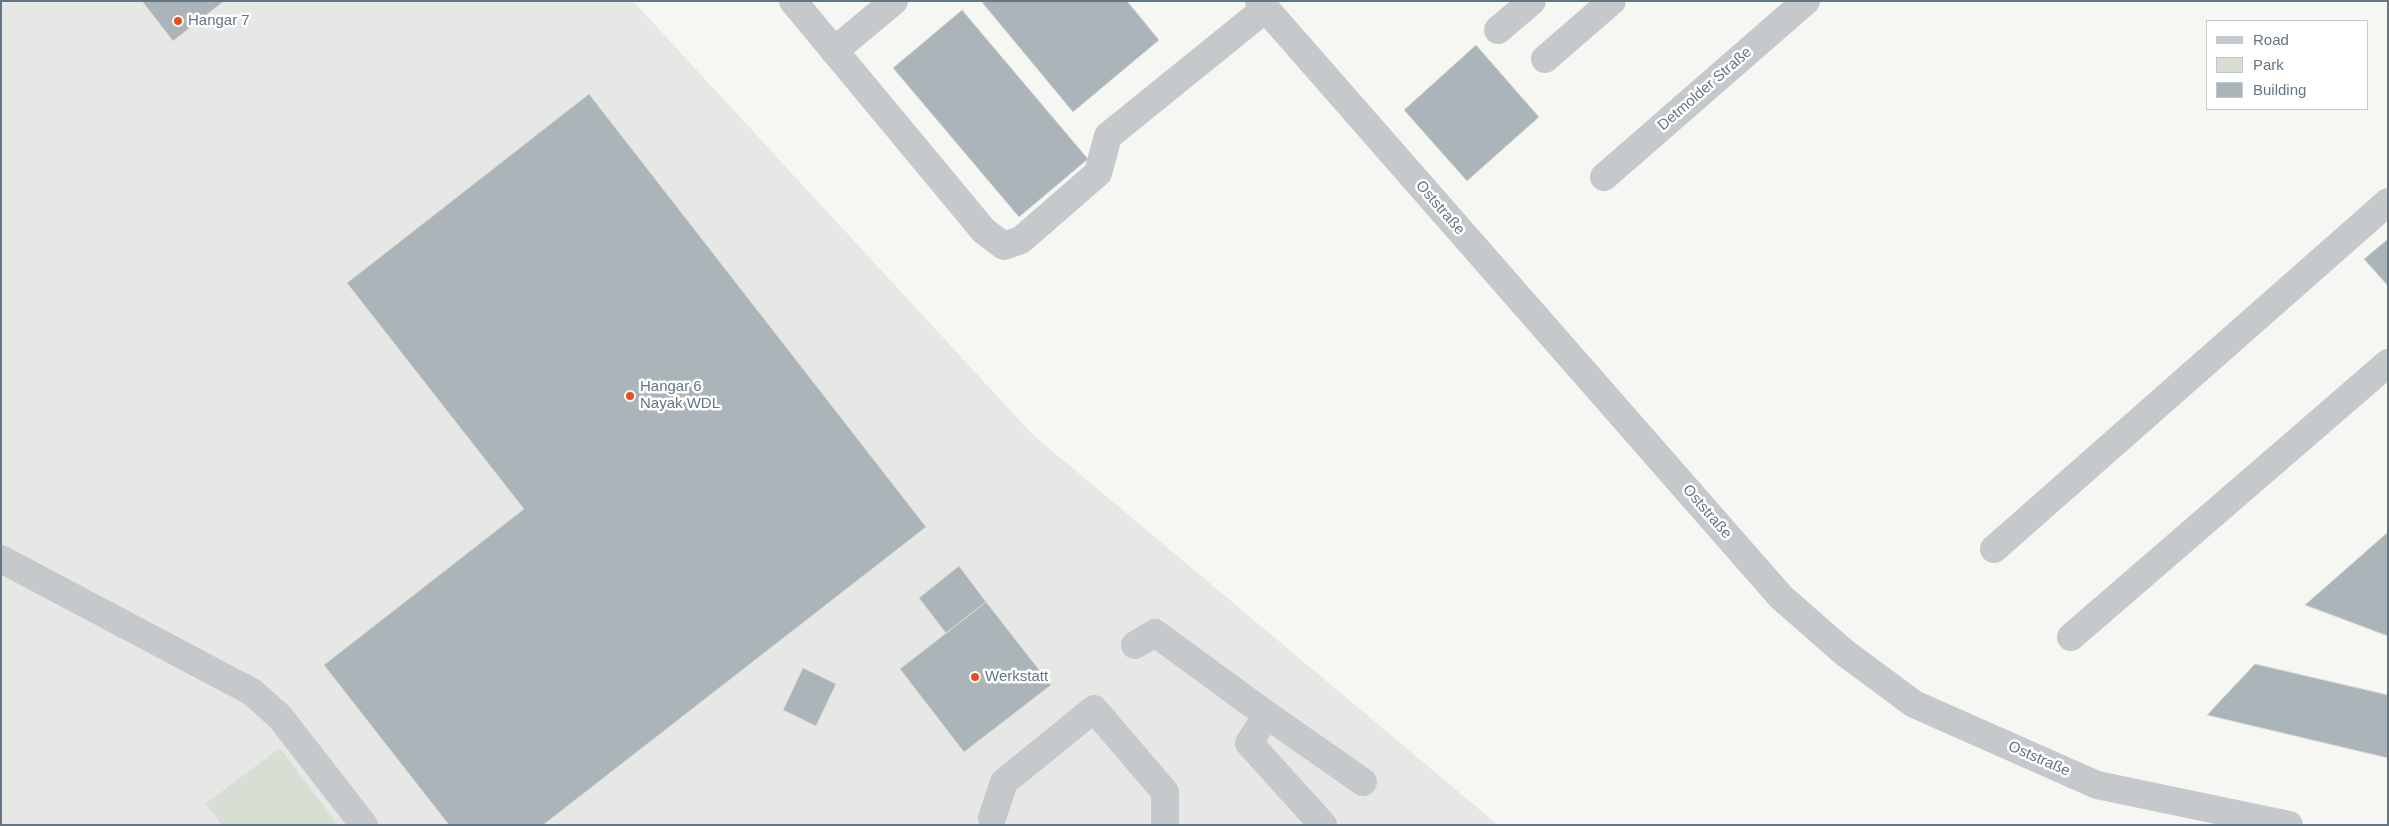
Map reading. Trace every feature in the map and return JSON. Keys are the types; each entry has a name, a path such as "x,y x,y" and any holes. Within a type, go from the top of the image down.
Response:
{"lane":[{"path":"792,1 984,231 1004,246 1021,240 1098,173 1108,136 1262,5"},
{"path":"834,52 894,1"},
{"path":"1498,30 1532,1"},
{"path":"1545,59 1612,1"},
{"name":"Detmolder Straße","path":"1604,177 1806,1"},
{"name":"Oststraße","path":"1262,5 1781,597 1845,653 1914,704 2097,785 2289,825"},
{"path":"1994,549 2388,202"},
{"path":"2071,637 2388,363"},
{"path":"1,559 252,692 280,717 364,825"},
{"path":"1135,645 1155,633 1363,782"},
{"path":"992,818 1004,782 1094,709 1165,792 1165,825"},
{"path":"1267,715 1249,743 1323,825"}],"shaded area":[{"path":"1,1 633,1 1032,434 1498,825 1,825"}],"green space":[{"path":"280,748 338,825 222,825 205,804"}],"building":[{"name":"Hangar 7","path":"142,1 224,1 173,41"},
{"path":"981,1 1127,1 1159,40 1073,112"},
{"path":"962,10 1088,159 1019,217 893,68"},
{"path":"1476,45 1539,117 1467,181 1404,110"},
{"name":"Hangar 6 Nayak WDL","path":"589,94 926,527 543,825 449,825 324,665 524,509 347,283"},
{"path":"2388,239 2388,286 2364,259"},
{"path":"2388,532 2388,636 2305,605"},
{"path":"959,566 986,602 946,633 919,598"},
{"name":"Werkstatt","path":"986,602 1051,685 964,752 900,669"},
{"path":"2255,664 2388,695 2388,758 2207,715"},
{"path":"803,668 836,684 816,726 783,710"}],"place":[{"name":"Hangar 7","path":"178,21"},
{"name":"Hangar 6 Nayak WDL","path":"630,396"},
{"name":"Werkstatt","path":"975,677"}]}
